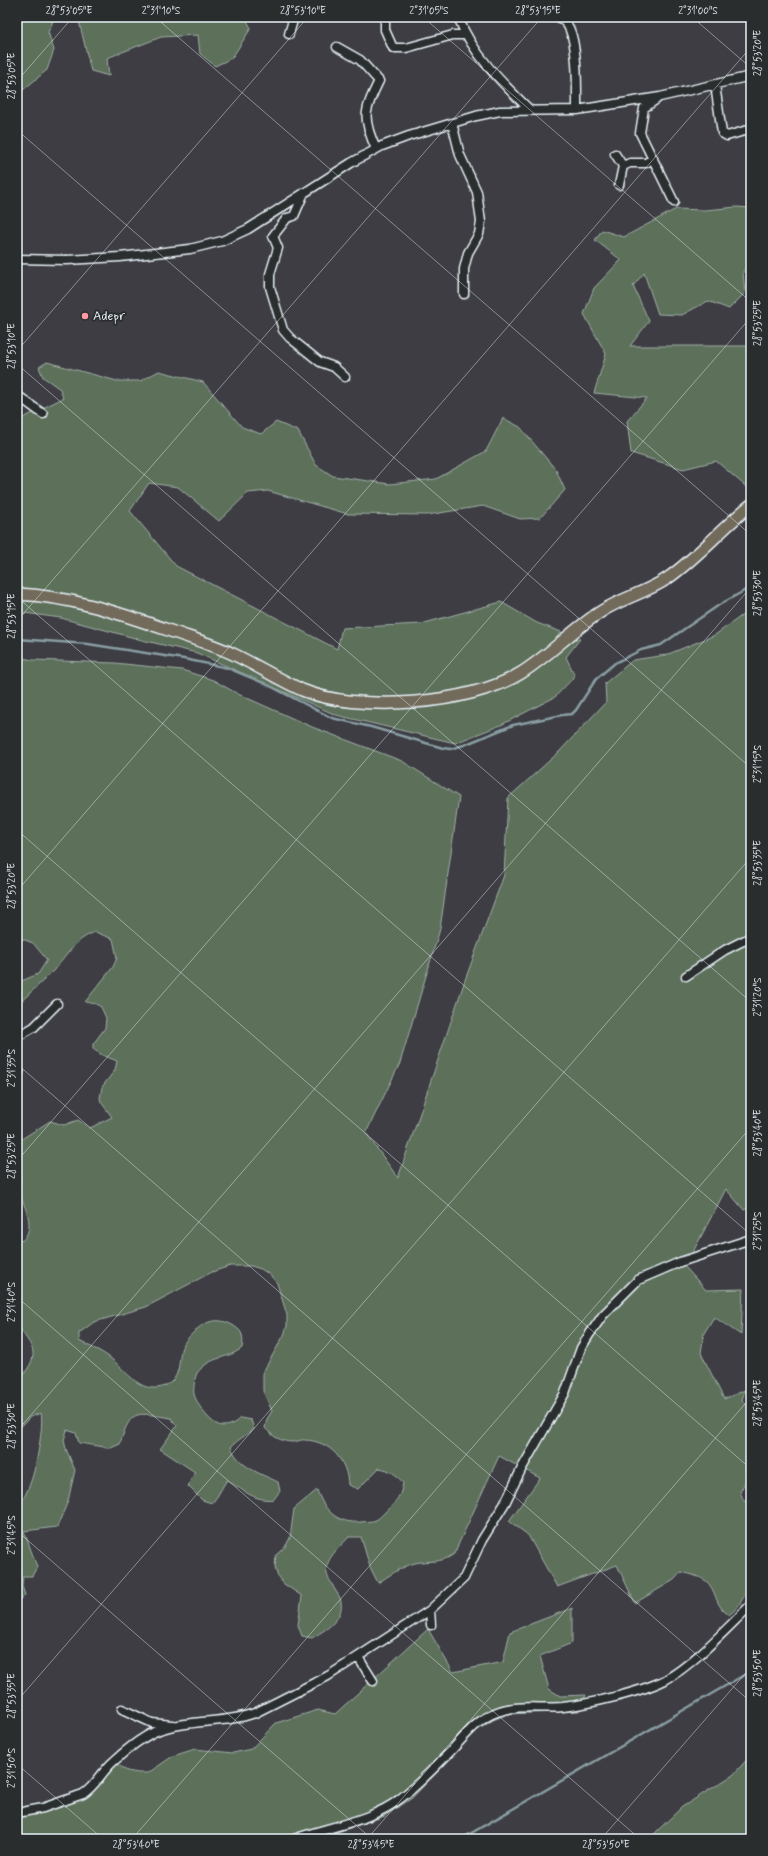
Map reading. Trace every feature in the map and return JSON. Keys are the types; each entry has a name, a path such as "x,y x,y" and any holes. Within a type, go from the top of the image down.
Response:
{"highway":[{"path":"17,594 36,595 80,602 206,643 314,695 366,703 446,698 473,693 499,685 519,674 551,652 602,610 666,579 712,542 732,521 751,505"}],"street":[{"path":"289,34 294,17"},
{"path":"386,17 385,30 393,48 406,48 454,35 466,35"},
{"path":"458,17 466,35 478,55 530,110"},
{"path":"559,17 568,26 573,43 577,78 577,110"},
{"path":"337,47 360,60 379,81 367,109 366,118 376,149"},
{"path":"17,259 67,260 190,249 222,241 248,229 376,149 409,136 452,123 500,112 530,110 577,110 660,97 751,76"},
{"path":"715,85 722,134 727,136 751,129"},
{"path":"660,97 644,108 640,133 674,202"},
{"path":"452,123 460,155 477,192 481,222 479,234 468,253 464,269 464,294"},
{"path":"615,154 623,166 619,185"},
{"path":"623,166 630,162 646,163 653,158"},
{"path":"304,193 294,216 287,218 274,236 278,248 270,274 270,287 283,330 290,338 320,362 334,367 345,377"},
{"path":"17,395 43,414"},
{"path":"686,976 725,950 751,937"},
{"path":"17,1037 34,1027 57,1004"},
{"path":"17,1813 43,1808 83,1794 88,1791 114,1761 158,1730 175,1726 230,1719 255,1713 328,1676 430,1610 464,1578 482,1540 505,1503 522,1468 566,1393 581,1348 603,1315 638,1280 680,1262 751,1239"},
{"path":"294,1839 357,1819 388,1807 413,1787 483,1719 496,1712 517,1708 563,1707 603,1700 664,1680 687,1664 751,1605"},
{"path":"430,1610 431,1625"},
{"path":"358,1657 373,1681"},
{"path":"122,1709 152,1723 175,1726"}],"green space":[{"path":"17,17 55,17 48,32 54,50 47,70 17,95 20,55 17,57"},
{"path":"78,17 245,17 251,28 232,58 215,66 200,54 198,35 161,37 107,58 109,76 91,71"},
{"path":"737,207 751,208 751,265 743,271 745,293 729,309 708,301 682,315 658,314 644,273 633,286 649,321 630,346 751,346 750,490 716,461 683,469 631,453 627,421 647,398 594,393 606,354 584,314 594,288 621,260 595,240 602,230 624,237 676,209 705,210"},
{"path":"47,362 117,381 140,381 159,371 203,382 242,427 261,434 276,422 298,431 316,465 333,476 390,484 436,479 486,451 503,418 520,427 556,470 565,490 540,518 520,519 483,506 427,515 348,514 268,491 248,493 219,521 178,487 149,483 130,511 176,566 337,649 342,628 421,624 501,602 537,623 580,639 566,657 575,676 555,697 501,725 455,743 336,715 197,653 61,618 17,612 17,421 63,398 60,389 43,377 39,367"},
{"path":"751,609 751,1207 744,1210 726,1189 685,1267 706,1290 743,1289 741,1335 714,1317 704,1333 701,1353 724,1399 745,1390 742,1400 751,1411 751,1441 749,1444 751,1471 740,1492 744,1501 751,1503 751,1585 737,1608 729,1615 724,1612 712,1588 706,1581 700,1577 681,1572 674,1580 635,1603 617,1565 557,1587 528,1535 509,1521 540,1478 499,1456 454,1554 440,1560 415,1563 405,1567 378,1583 370,1567 361,1537 349,1537 333,1554 327,1566 328,1576 341,1600 340,1614 332,1624 312,1638 302,1636 298,1625 302,1596 284,1584 278,1577 275,1568 276,1555 285,1547 290,1538 294,1509 317,1490 324,1504 333,1515 345,1521 374,1521 378,1519 396,1500 400,1494 403,1483 393,1473 379,1468 358,1489 348,1485 347,1476 341,1460 329,1448 314,1441 304,1440 293,1442 281,1440 265,1428 267,1419 272,1411 263,1391 263,1372 284,1335 287,1326 287,1315 277,1283 270,1275 261,1269 251,1266 230,1266 212,1272 146,1307 94,1322 79,1333 79,1341 98,1350 114,1361 130,1377 142,1385 158,1388 168,1384 176,1376 182,1347 198,1328 209,1322 220,1321 226,1322 238,1329 242,1335 242,1348 236,1352 213,1360 202,1367 196,1375 194,1394 198,1404 210,1419 219,1425 229,1425 240,1418 251,1420 254,1429 231,1447 239,1460 250,1469 278,1482 280,1491 274,1499 261,1499 249,1494 227,1480 212,1503 202,1500 188,1486 195,1472 160,1449 177,1426 171,1418 143,1414 137,1415 132,1418 128,1424 120,1444 111,1448 79,1443 76,1433 67,1430 64,1440 66,1449 75,1470 68,1501 57,1527 24,1531 37,1567 32,1576 23,1576 22,1586 25,1595 17,1602 17,1508 27,1492 33,1475 39,1447 42,1419 41,1413 30,1417 17,1431 17,1375 24,1374 33,1358 33,1352 16,1318 20,1284 17,1282 17,1238 22,1241 26,1236 29,1225 29,1220 21,1197 17,1196 17,1184 21,1183 17,1172 17,1139 20,1140 50,1121 64,1125 78,1120 90,1128 112,1117 101,1102 100,1098 102,1087 115,1070 117,1061 102,1055 93,1049 93,1044 105,1028 106,1018 101,1007 96,1004 85,1002 113,967 117,958 113,939 95,932 88,935 77,943 53,971 17,1005 17,983 38,974 47,960 33,943 17,937 17,657 33,660 115,663 182,670 213,680 238,694 312,727 402,761 459,797 440,929 400,1063 366,1133 398,1178 465,980 504,875 508,798 559,752 606,702 605,683 633,660 666,655 715,635"},
{"path":"572,1608 572,1643 540,1656 549,1689 560,1696 586,1695 579,1711 508,1714 493,1720 478,1730 412,1798 385,1816 317,1839 17,1839 18,1813 79,1796 113,1761 127,1771 148,1773 173,1756 195,1749 233,1753 251,1749 276,1723 318,1710 335,1714 428,1629 453,1672 503,1662 510,1632"},
{"path":"751,1755 751,1839 644,1839 653,1835 682,1807 733,1775"}],"waterway":[{"path":"17,639 88,644 184,659 228,668 266,684 332,718 371,727 450,749 464,745 513,725 572,714 596,679 615,663 641,650 661,645 719,605 751,587"},
{"path":"461,1839 751,1671"}],"place":[{"name":"Adepr","path":"85,316"}]}
